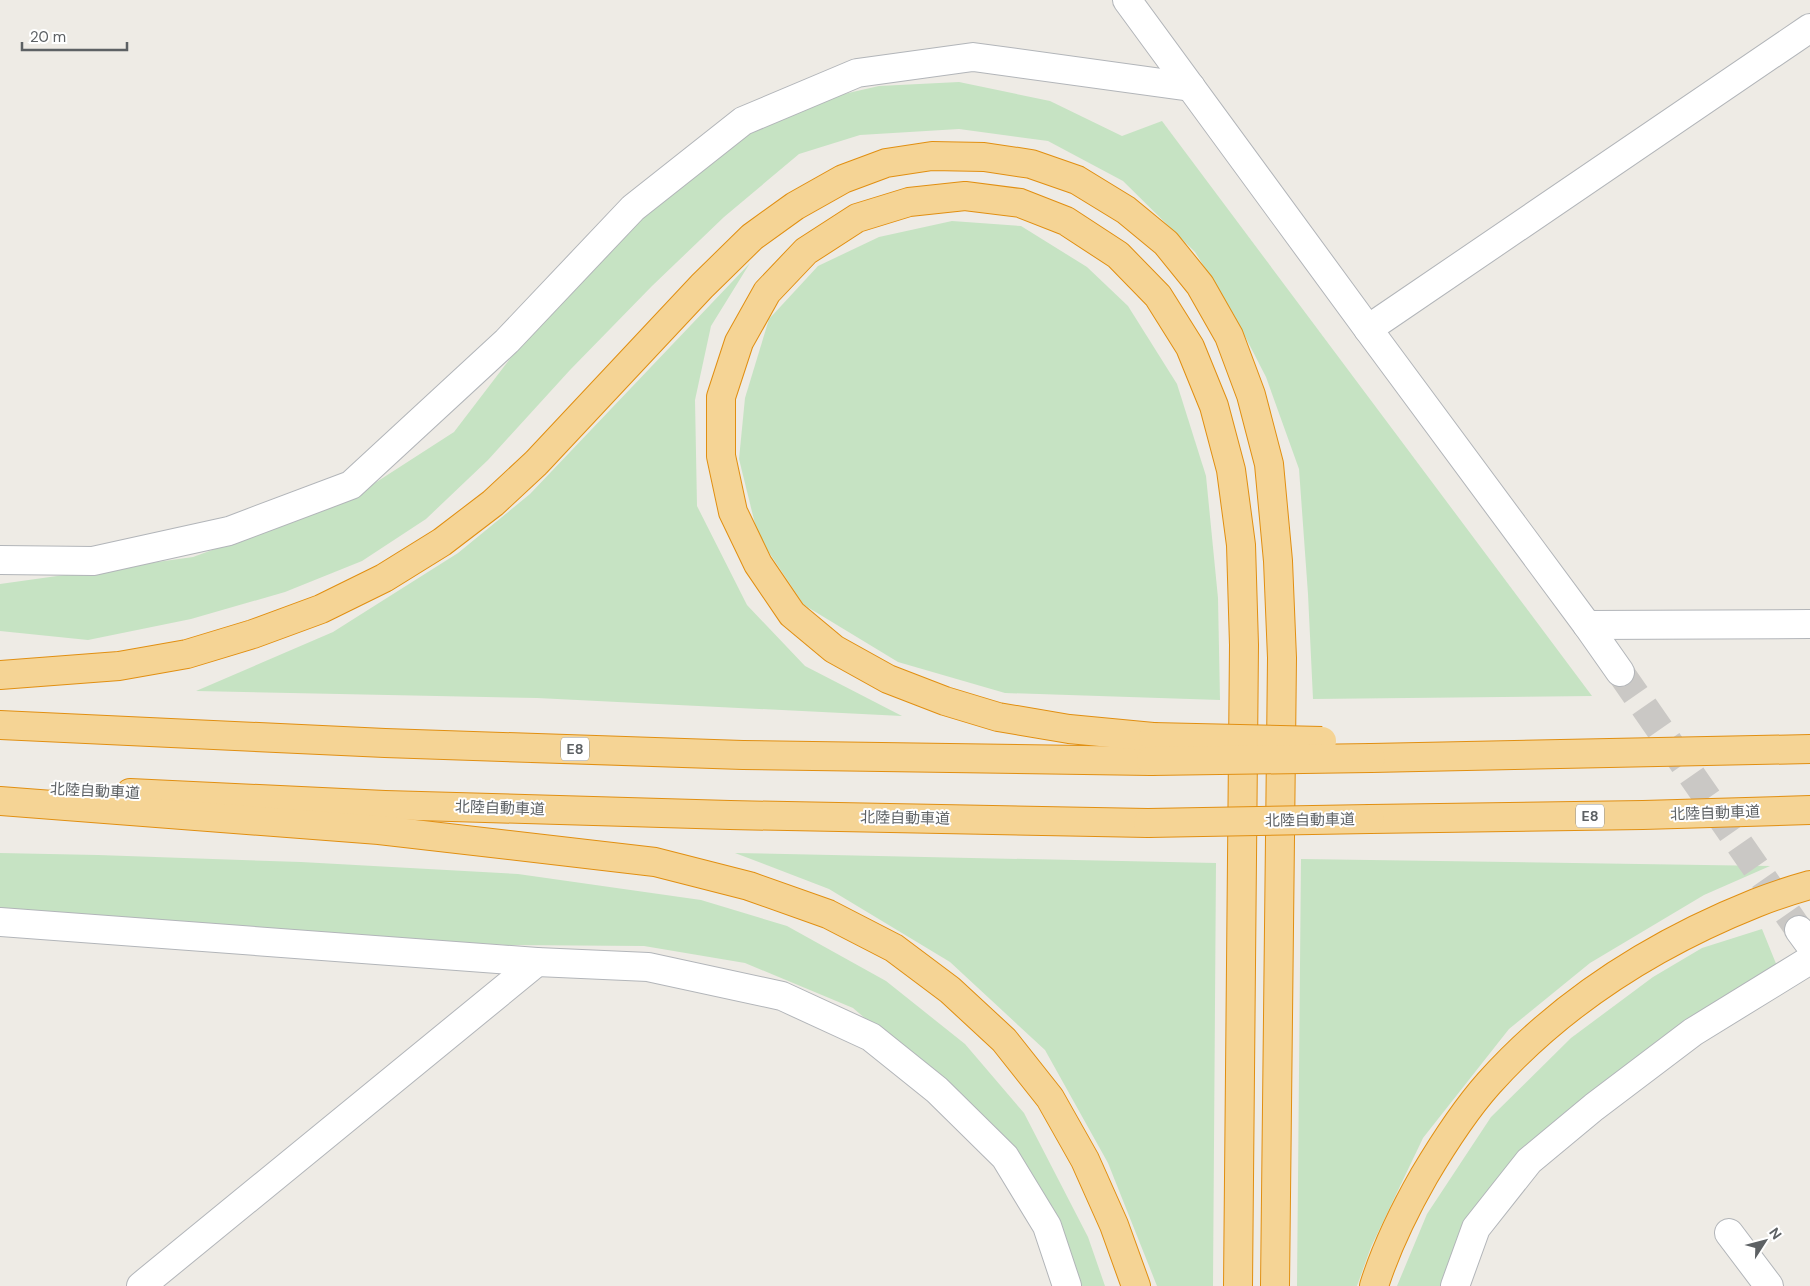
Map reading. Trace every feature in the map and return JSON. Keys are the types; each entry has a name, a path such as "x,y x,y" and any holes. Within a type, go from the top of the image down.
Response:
{"highway":[{"path":"0,675 119,666 187,654 253,634 321,609 384,578 442,542 493,503 536,463 702,286 752,237 795,206 843,179 886,162 941,156 984,157 1031,164 1077,180 1126,210 1166,243 1200,285 1232,344 1251,395 1269,464 1278,561 1282,658 1275,1286"},
{"path":"1152,749 1069,729 998,717 945,701 888,679 834,649 792,614 758,564 733,512 721,456 722,397 738,342 767,292 806,251 857,218 909,202 965,196 1020,203 1066,222 1118,255 1158,296 1190,346 1214,406 1231,470 1240,536 1244,645 1238,1286"},
{"name":"E8","path":"0,725 375,743 733,755 1152,749 1810,749"},
{"path":"1372,750 1810,733"},
{"name":"北陸自動車道","path":"0,786 395,805 740,816 1148,823 1643,815 1810,810"},
{"path":"0,801 379,830 655,862 749,886 828,914 894,948 950,990 1004,1040 1050,1098 1085,1160 1114,1225 1136,1286"},
{"path":"1374,1286 1406,1209 1444,1144 1488,1084 1533,1038 1582,998 1645,956 1708,923 1758,902 1810,884"}],"street":[{"path":"1127,0 1368,329 1588,624 1620,672"},
{"path":"1368,329 1810,28"},
{"path":"0,560 93,561 229,531 351,485 507,341 634,208 743,121 857,73 973,58 1191,87"},
{"path":"1588,624 1810,624"},
{"path":"0,922 537,962 648,967 782,996 871,1038 937,1090 1005,1157 1046,1226 1067,1286"},
{"path":"1455,1286 1476,1228 1529,1161 1594,1107 1693,1032 1810,960"},
{"path":"141,1286 537,962"},
{"path":"1730,1233 1770,1286"}],"green space":[{"path":"959,82 1050,101 1122,136 1162,121 1592,696 1313,699 1299,469 1266,377 1233,313 1195,252 1123,181 1048,141 959,129 860,135 799,154 724,217 652,286 570,370 488,460 426,519 362,561 285,592 191,619 88,640 0,631 0,584 193,557 347,501 454,432 535,326 692,163 791,106 879,86"},
{"path":"952,221 1021,226 1087,267 1128,306 1177,384 1206,476 1218,598 1220,700 1005,693 898,662 804,605 758,536 739,459 745,398 769,319 818,266 879,237"},
{"path":"750,263 711,326 695,400 697,506 747,605 805,666 902,716 537,698 196,691 333,632 458,553 530,494"},
{"path":"0,853 301,862 518,874 701,900 787,926 886,981 965,1044 1024,1113 1088,1237 1105,1286 1069,1286 950,1091 853,1008 745,963 644,946 507,945 0,913"},
{"path":"735,853 1216,863 1213,1286 1157,1286 1108,1163 1045,1050 950,962 829,889"},
{"path":"1301,859 1770,866 1704,895 1590,963 1509,1029 1423,1138 1371,1247 1357,1286 1297,1286"},
{"path":"1762,929 1779,971 1604,1087 1524,1146 1465,1226 1441,1286 1397,1286 1427,1214 1491,1117 1571,1038 1653,977 1702,948"}],"tunnel":[{"path":"1620,672 1799,930"}]}
